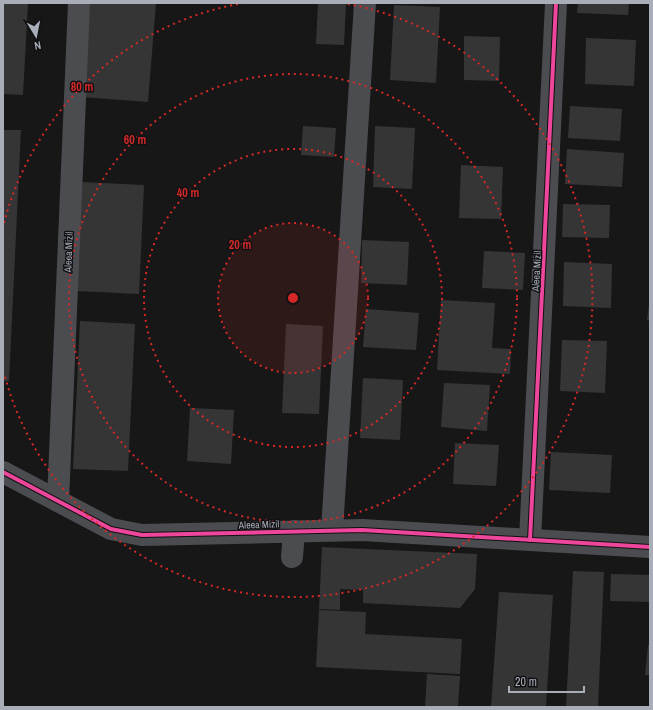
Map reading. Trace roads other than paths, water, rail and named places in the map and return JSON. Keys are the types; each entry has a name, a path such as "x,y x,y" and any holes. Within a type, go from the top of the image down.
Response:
{"street":[{"name":"Aleea Mizil","path":"58,500 79,3"},
{"path":"332,530 365,3"},
{"name":"Aleea Mizil","path":"530,540 556,3"},
{"name":"Aleea Mizil","path":"3,472 112,529 142,535 332,530 650,547"},
{"path":"292,557 294,531"}]}
